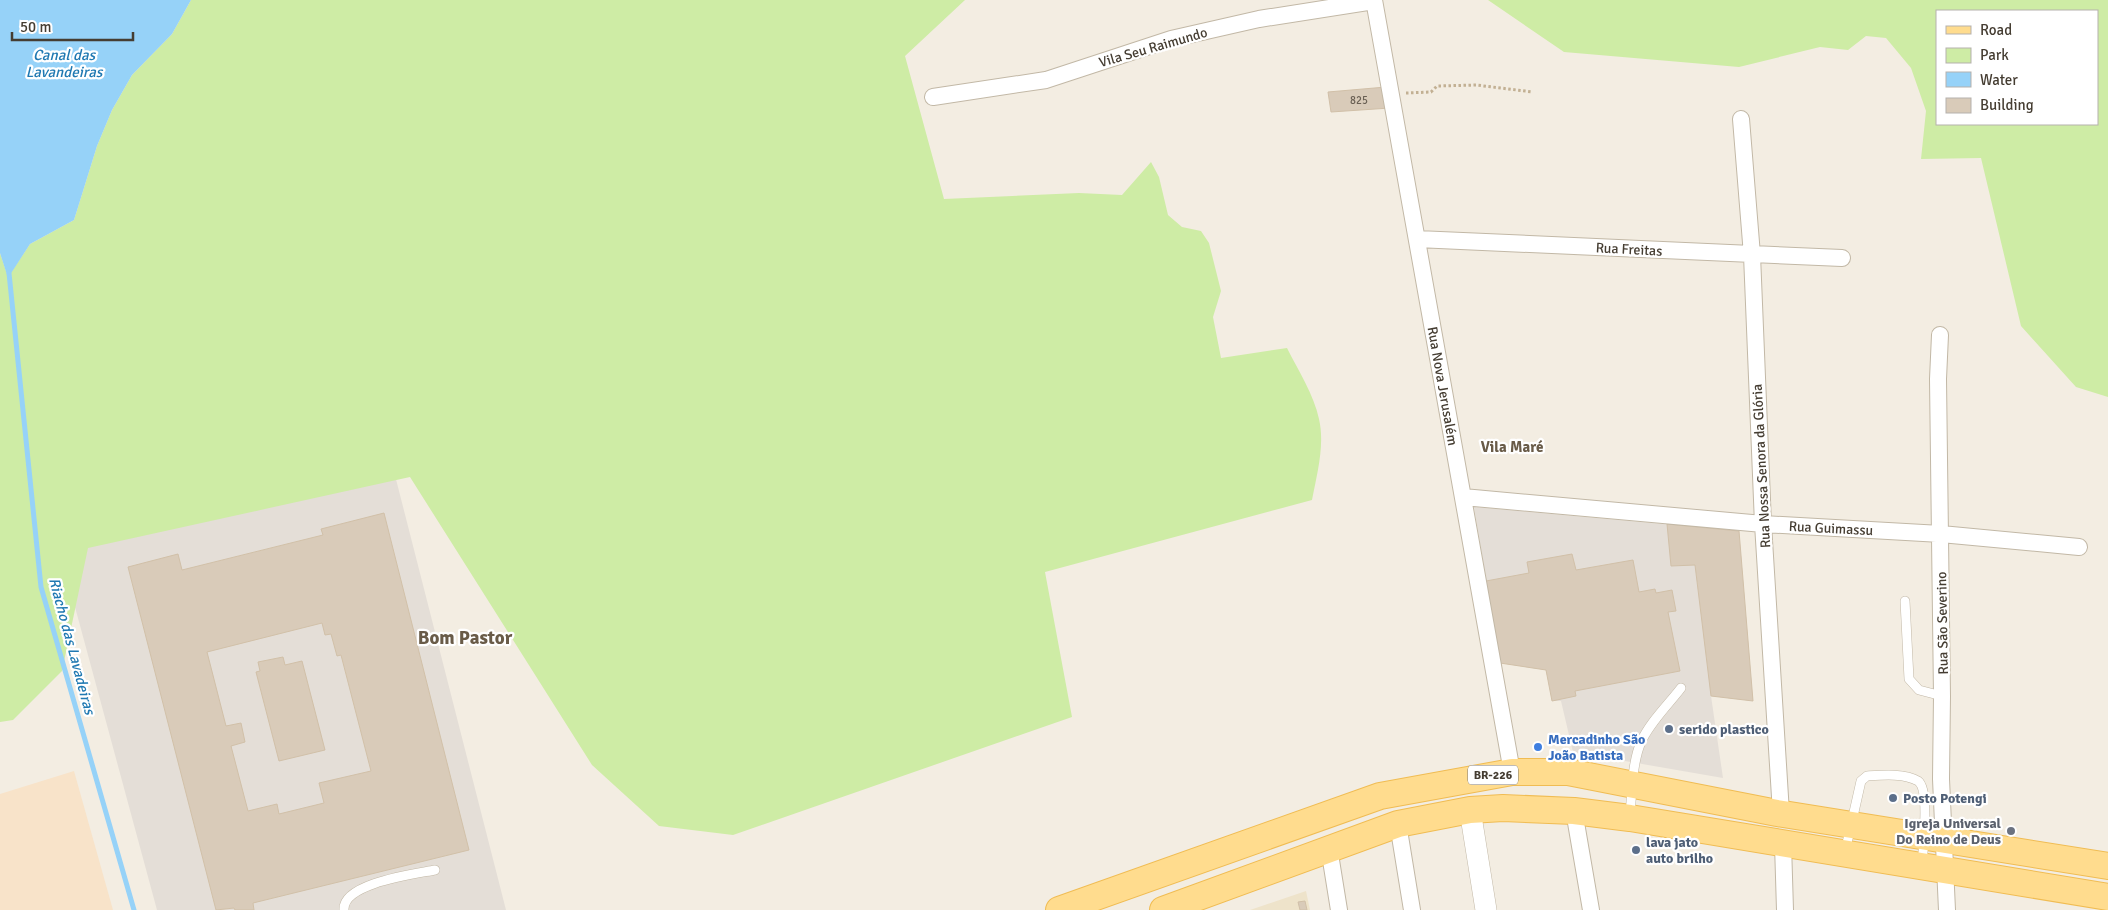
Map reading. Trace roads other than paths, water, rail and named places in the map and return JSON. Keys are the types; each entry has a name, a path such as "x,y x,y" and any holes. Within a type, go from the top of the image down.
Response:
{"main road":[{"name":"BR-226","path":"1058,910 1380,796 1441,783 1512,772 1568,772 1781,813 2108,866"},
{"path":"1163,910 1205,893 1398,824 1470,810 1540,808 1574,810 1630,818 2108,897"},
{"path":"1196,861 1205,893"}],"street":[{"name":"Rua Nova Jerusalém","path":"1374,1 1512,772"},
{"name":"Vila Seu Raimundo","path":"933,97 1046,80 1171,39 1259,19 1374,1"},
{"name":"Rua Nossa Senora da Glória","path":"1741,119 1752,255 1763,524 1781,813"},
{"name":"Rua Freitas","path":"1416,239 1842,258"},
{"name":"Rua São Severino","path":"1940,336 1938,379 1941,534 1941,779 1933,838 1934,868 1947,910"},
{"name":"Rua Guimassu","path":"1463,498 1763,524 1941,534 2079,547"},
{"path":"1470,810 1486,910"},
{"path":"1574,810 1591,910"},
{"path":"1398,824 1412,910"},
{"path":"1783,844 1785,910"},
{"path":"1329,848 1339,910"}],"lane":[{"path":"1905,601 1909,679 1919,690 1942,696"},
{"path":"1630,818 1633,783 1641,742 1682,688"},
{"path":"1845,853 1861,781 1867,776 1911,778 1918,781 1924,792 1933,838 1934,868"},
{"path":"344,910 344,905 350,895 372,884 435,870"}],"water":[{"name":"Canal das Lavandeiras","path":"0,0 191,0 172,34 132,75 112,110 97,146 74,220 30,244 8,278 0,253"}],"waterway":[{"name":"Riacho das Lavadeiras","path":"9,273 41,587 134,910"}],"place":[{"name":"serido plastico","path":"1669,729"},
{"name":"Mercadinho São João Batista","path":"1538,747"},
{"name":"Posto Potengi","path":"1893,798"},
{"name":"Igreja Universal Do Reino de Deus","path":"2011,831"},
{"name":"lava jato auto brilho","path":"1636,850"}],"district":[{"name":"Vila Maré","path":"1512,447"},
{"name":"Bom Pastor","path":"465,637"}]}
